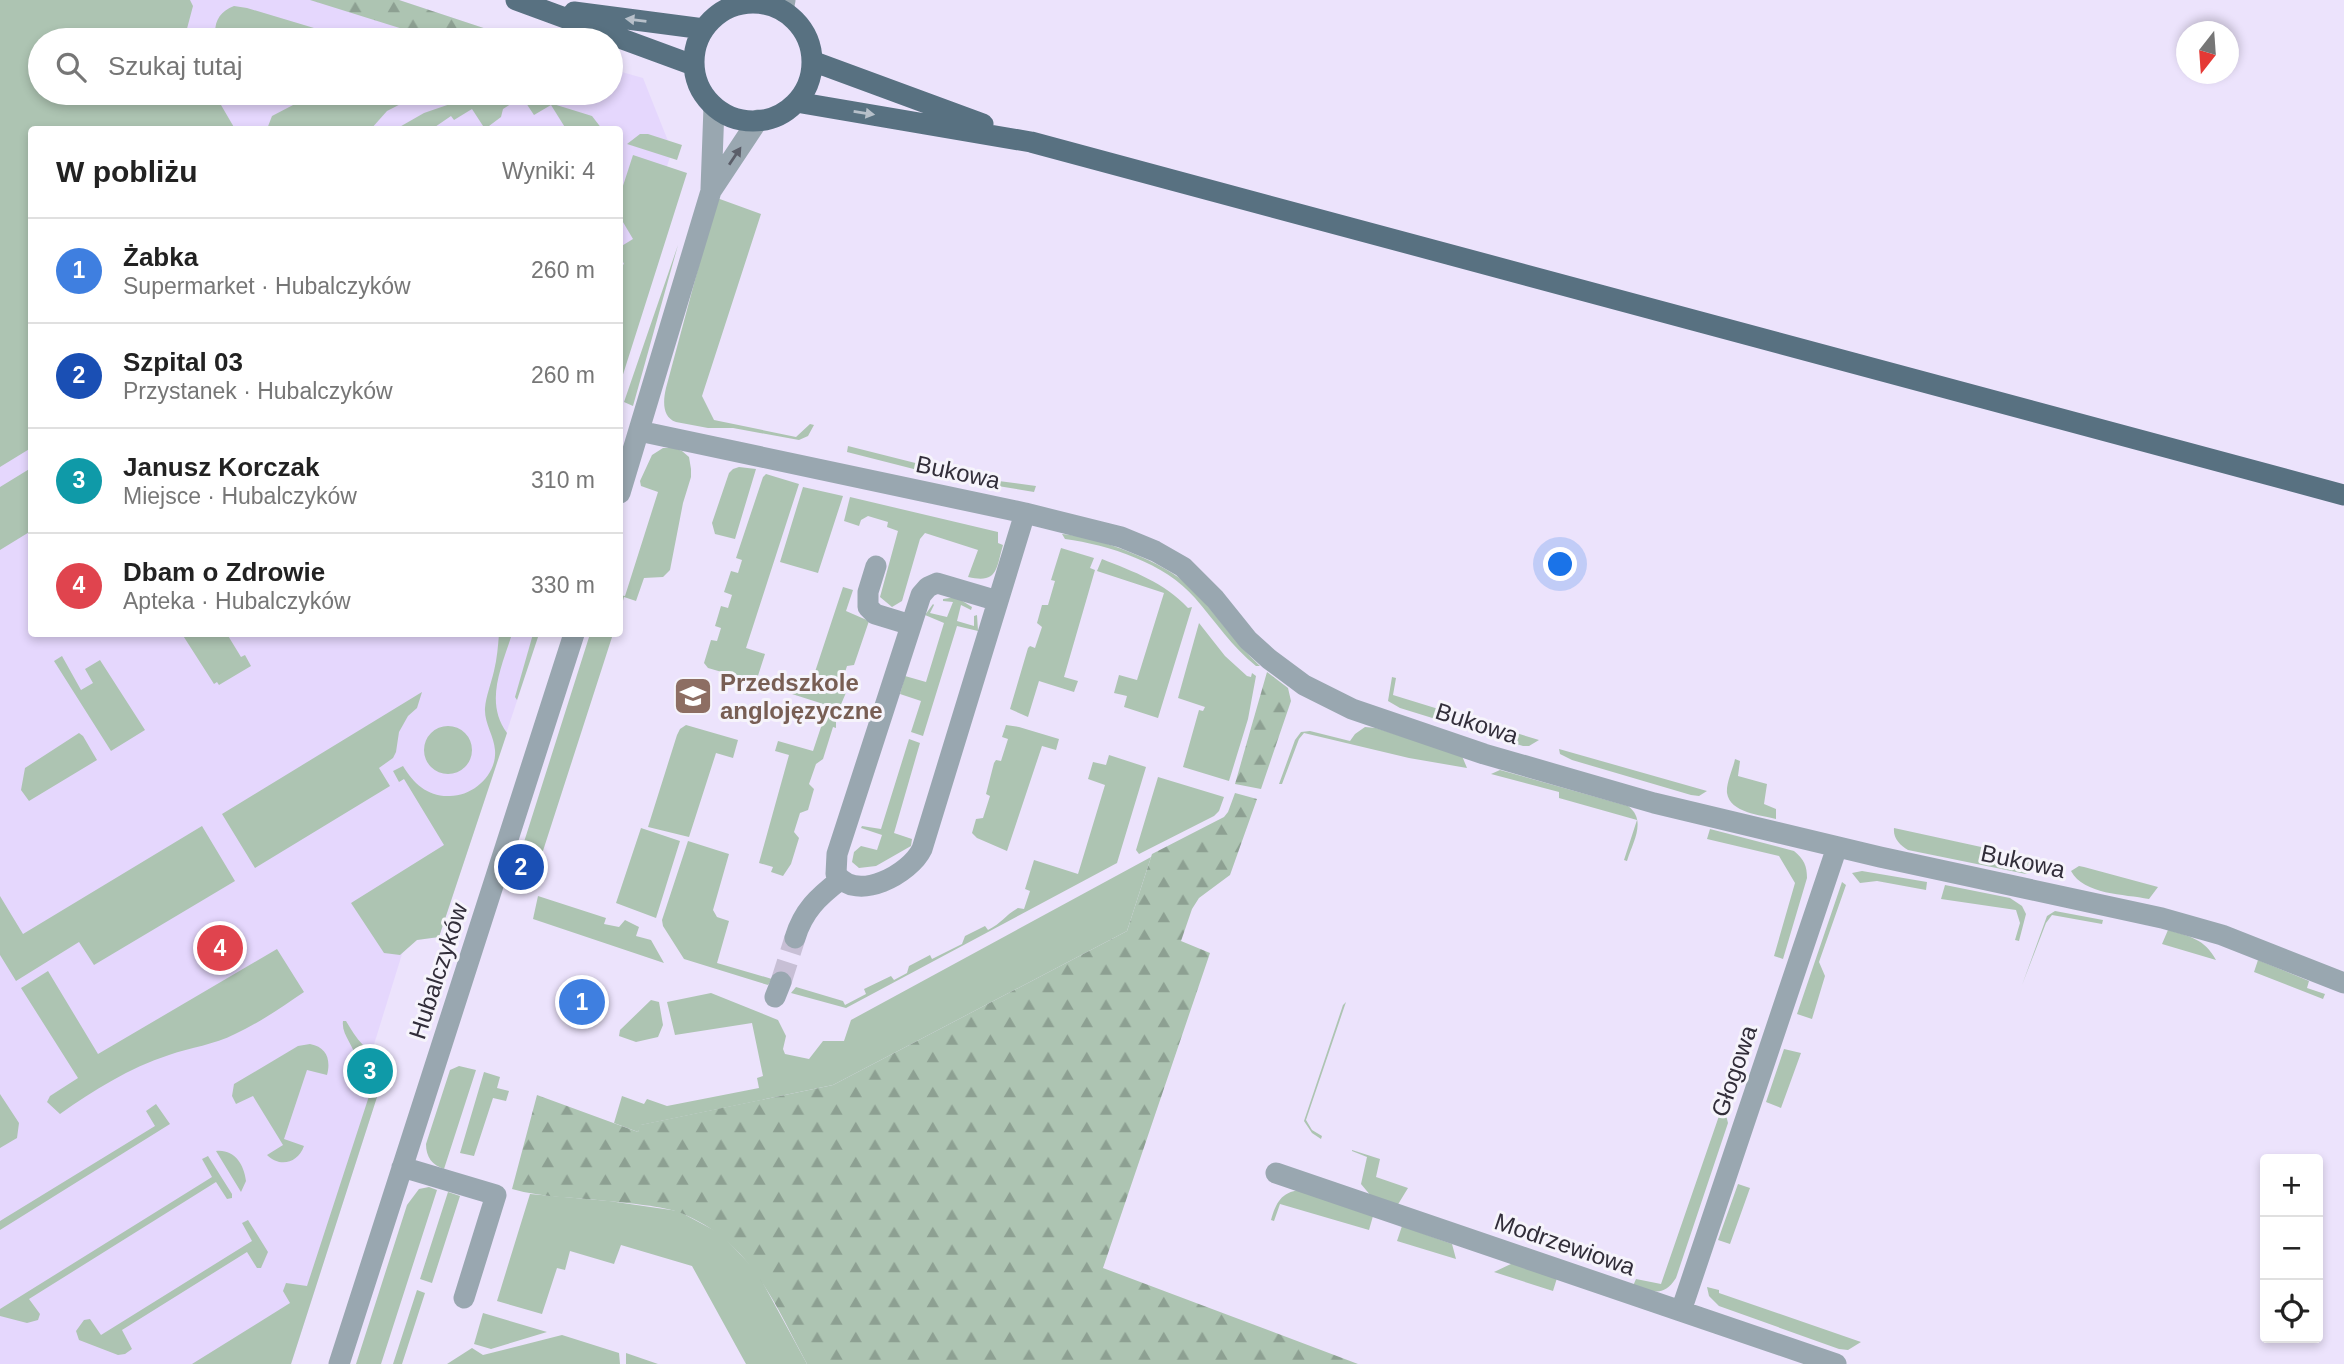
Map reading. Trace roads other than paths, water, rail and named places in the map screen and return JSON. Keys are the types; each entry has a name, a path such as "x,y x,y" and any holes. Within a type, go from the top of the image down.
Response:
{"main road":[{"path":"516,0 594,28"},
{"path":"756,1 784,5 804,32 812,61 808,83 796,102 785,111 758,120 735,118 714,107 698,84 694,65 696,46 704,29 711,19 732,6 756,1"},
{"path":"537,7 704,29"},
{"path":"623,39 694,65"},
{"path":"812,61 1031,142 2344,495"},
{"path":"796,102 1031,142"}],"street":[{"path":"623,483 711,191 714,107"},
{"path":"711,191 758,120"},
{"name":"Bukowa","path":"639,431 1025,513 1121,537 1155,551 1183,567 1248,640 1269,659 1304,685 1352,709 1540,771 1654,803 1836,847 2162,918 2222,935 2344,983"},
{"path":"998,601 937,583 928,587 921,595 837,854 836,874 840,880 855,887 866,888 908,868 918,858 998,601 1025,513"},
{"path":"876,566 868,592 867,607 875,614 911,625"},
{"name":"Hubalczyków","path":"338,1364 573,637"},
{"name":"Głogowa","path":"1681,1311 1836,847"},
{"path":"795,938 808,908 818,896 840,880"},
{"path":"402,1167 496,1195 464,1298"},
{"name":"Modrzewiowa","path":"1276,1173 1836,1364"}],"tunnel":[{"path":"781,982 795,938"}],"place":[{"name":"Przedszkole anglojęzyczne","path":"693,696"},
{"name":"Szpital 03","path":"521,867"},
{"name":"Dbam o Zdrowie","path":"220,948"},
{"name":"Żabka","path":"582,1002"},
{"name":"Janusz Korczak","path":"370,1071"}]}
